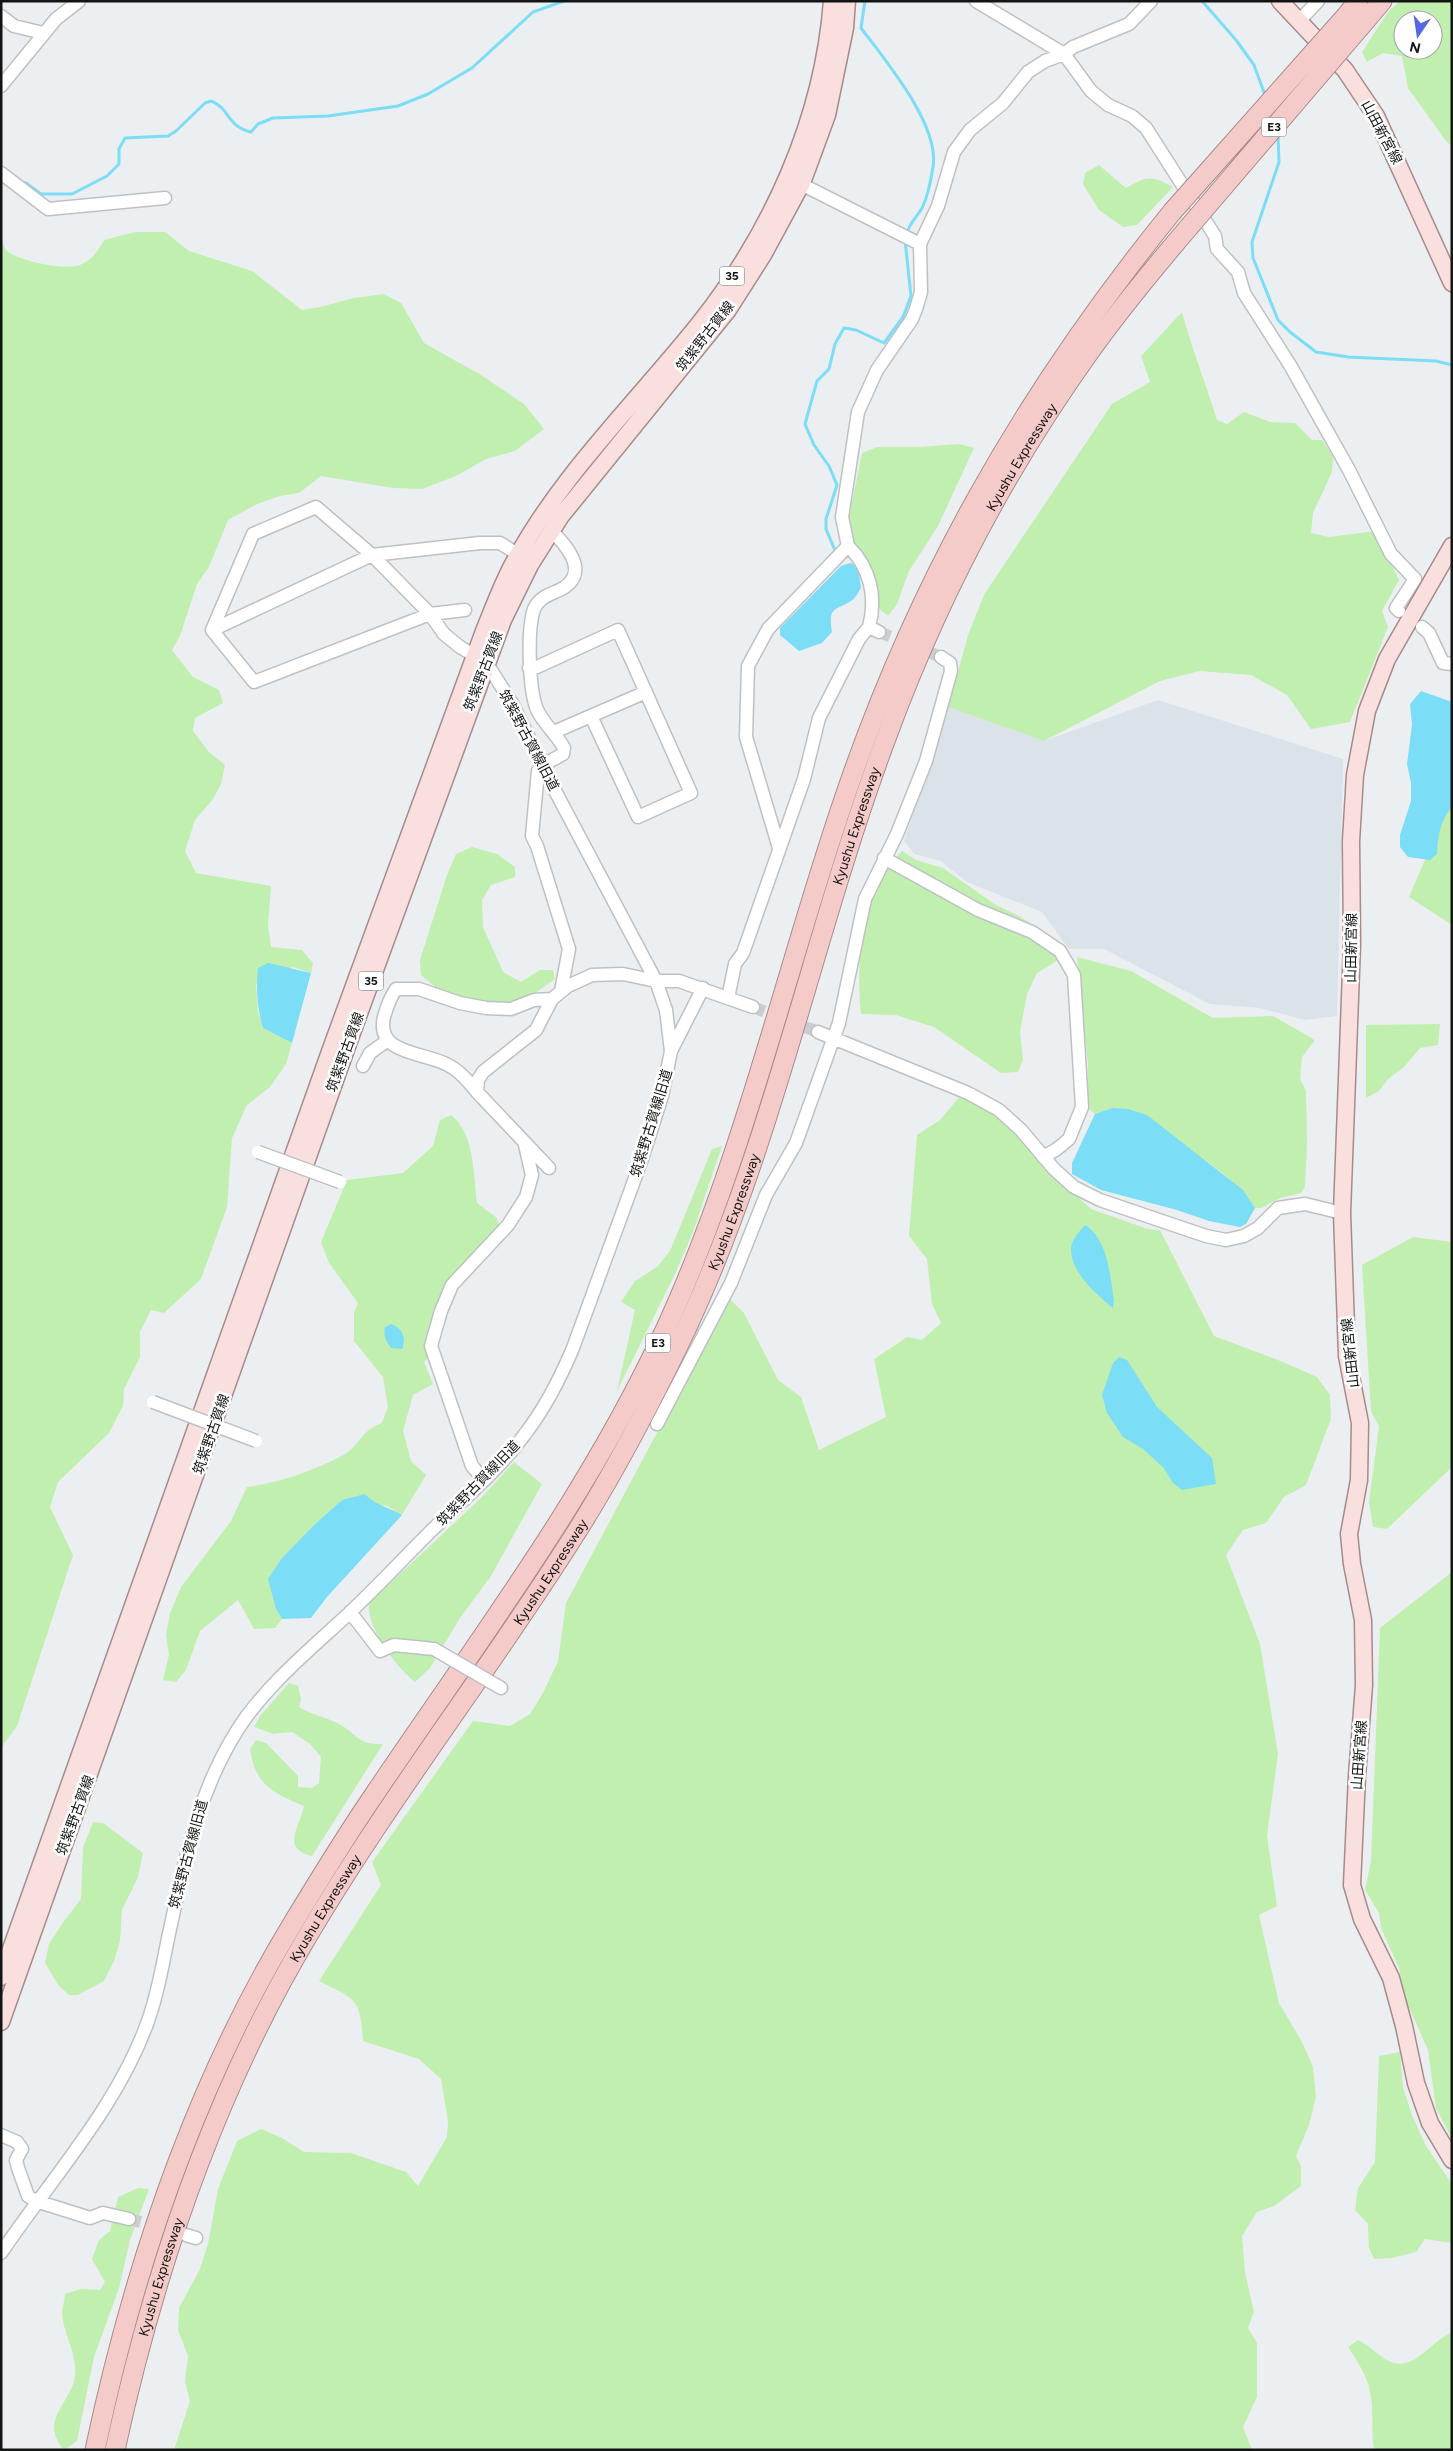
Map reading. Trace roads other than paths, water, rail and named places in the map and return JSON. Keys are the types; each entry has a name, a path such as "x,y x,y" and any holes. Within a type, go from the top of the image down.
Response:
{"highway":[{"name":"Kyushu Expressway","path":"115,2450 147,2313 170,2242 192,2180 224,2102 260,2024 308,1935 379,1822 525,1611 586,1516 639,1424 691,1318 734,1213 762,1134 853,834 884,742 916,661 950,586 1031,440 1085,358 1135,291 1189,227 1352,22 1358,1"},
{"name":"Kyushu Expressway","path":"95,2450 128,2308 151,2237 178,2161 226,2052 257,1988 290,1928 370,1800 524,1577 576,1497 666,1328 705,1235 734,1154 838,815 868,732 898,657 933,579 971,505 1018,426 1070,347 1123,274 1172,212 1352,22 1382,1"}],"main road":[{"name":"筑紫野古賀線","path":"1,2022 480,659 498,598 519,555 549,508 584,460 700,323 795,181 830,26 832,1"},
{"name":"筑紫野古賀線","path":"1,1977 329,1055 480,659 503,620 530,565 551,530 728,310 764,254 795,181 827,115 845,28 847,1"},
{"name":"山田新宮線","path":"1280,1 1345,70 1376,116 1452,283"},
{"name":"山田新宮線","path":"1452,546 1387,659 1367,711 1355,776 1351,841 1352,944 1342,1213 1347,1356 1360,1423 1359,1480 1349,1534 1352,1564 1363,1620 1364,1684 1357,1776 1352,1885 1362,1920 1391,1978 1404,2026 1416,2083 1430,2123 1452,2160"}],"street":[{"path":"1,86 56,19 79,1"},
{"path":"976,1 1064,54 1090,91 1108,105 1132,116 1146,128 1215,236 1217,249 1238,272 1244,293 1290,365 1349,470 1386,546 1391,554 1415,579 1396,608 1399,611"},
{"path":"728,998 735,964 744,953 804,779 819,718 859,639 874,629 870,581 860,557 848,546 842,517 858,412 877,370 914,314 921,292 920,244 938,206 950,160 962,138 1003,104 1028,72 1045,61 1064,54 1073,47 1130,24 1151,1"},
{"path":"1299,21 1318,1"},
{"path":"1,16 14,26 43,34"},
{"path":"9,179 48,209 165,198"},
{"path":"795,181 920,244"},
{"path":"212,630 253,534 316,507 372,554 430,614 444,634 480,659"},
{"path":"477,1092 478,1080 483,1072 536,1030 557,995 569,949 537,846 532,836 538,770 543,765 563,754 564,748 536,709 529,668 534,609 541,599 566,586 574,576 576,565 566,545 551,530"},
{"path":"212,630 372,554 480,543 500,543 519,555"},
{"path":"779,848 746,737 748,666 768,629 848,546"},
{"path":"212,630 254,682 430,614 465,610"},
{"path":"1422,627 1429,633 1443,663 1452,664"},
{"path":"529,668 537,667 618,630 691,792 638,817 591,716"},
{"path":"658,1424 731,1283 766,1194 796,1143 812,1100 831,1039 839,1023 865,899 897,834 926,762 951,671 950,663 940,657"},
{"name":"筑紫野古賀線旧道","path":"1,2252 80,2142 134,2056 160,1981 171,1921 195,1818 221,1759 239,1727 274,1686 484,1480 524,1435 561,1377 642,1159 662,1096 671,1051 666,1010 656,981 513,705 480,659"},
{"path":"554,732 646,692"},
{"path":"884,858 978,910 1032,932 1060,951 1074,975 1082,1107 1069,1139 1058,1149 1043,1157"},
{"path":"549,1168 466,1078 446,1064 391,1045 384,1036 382,1024 389,999 396,989 419,989 460,1003 486,1008 511,1009 534,1000 557,995 568,986 592,975 623,974 656,981 679,981 752,1007"},
{"path":"671,1051 703,988"},
{"path":"818,1032 831,1039 968,1093 999,1110 1021,1130 1043,1157 1074,1187 1100,1200 1206,1236 1226,1240 1244,1236 1258,1228 1278,1208 1305,1204 1342,1213"},
{"path":"363,1066 370,1053 388,1040"},
{"path":"484,1480 472,1466 431,1346 441,1311 452,1285 508,1225 526,1197 532,1175 524,1142"},
{"path":"258,1152 340,1182"},
{"path":"153,1402 256,1442"},
{"path":"350,1612 380,1651 394,1645 434,1649 501,1688"},
{"path":"1,2135 17,2142 22,2149 16,2160 28,2196 36,2201 90,2218 103,2213 129,2219"}],"water":[{"path":"850,563 858,566 861,588 852,600 834,611 831,618 832,632 822,643 799,651 780,635 780,628 841,566"},
{"path":"1421,691 1452,702 1452,806 1440,829 1437,854 1430,860 1408,857 1400,847 1400,835 1411,801 1411,783 1407,764 1412,725 1410,704"},
{"path":"268,963 311,973 292,1043 263,1028 258,1006 257,976 258,968"},
{"path":"1112,1108 1128,1109 1147,1115 1243,1190 1255,1208 1246,1224 1240,1227 1209,1221 1177,1210 1101,1190 1072,1174 1072,1163 1095,1114"},
{"path":"1085,1225 1099,1239 1107,1259 1114,1300 1113,1308 1086,1282 1075,1266 1071,1248 1076,1235"},
{"path":"391,1324 401,1331 404,1337 402,1349 391,1348 386,1341 385,1327"},
{"path":"1119,1357 1127,1360 1157,1407 1212,1458 1216,1484 1182,1490 1173,1483 1163,1467 1143,1449 1123,1437 1107,1413 1102,1395 1113,1363"},
{"path":"365,1494 377,1503 402,1515 327,1597 311,1618 282,1619 276,1609 268,1579 282,1558 342,1500"}],"waterway":[{"path":"21,182 26,183 41,194 72,194 107,176 119,164 119,149 125,138 168,136 176,131 205,103 211,101 222,108 237,126 251,132 258,124 273,118 328,116 398,106 428,94 472,68 533,12 564,1"},
{"path":"865,1 861,28 909,94 920,113 933,150 933,167 928,193 907,234"},
{"path":"1202,1 1236,40 1254,65 1266,98"},
{"path":"1278,135 1279,162 1252,242 1253,258 1278,320 1316,352 1348,357 1436,361 1452,365"},
{"path":"836,553 826,529 826,519 837,485 829,466 814,445 805,424 817,381 829,369 835,344 844,328 856,330 884,343 903,317 911,296 905,240"}],"tunnel":[{"path":"879,632 941,657"},
{"path":"753,1007 818,1032"},
{"path":"129,2219 162,2228"}]}
